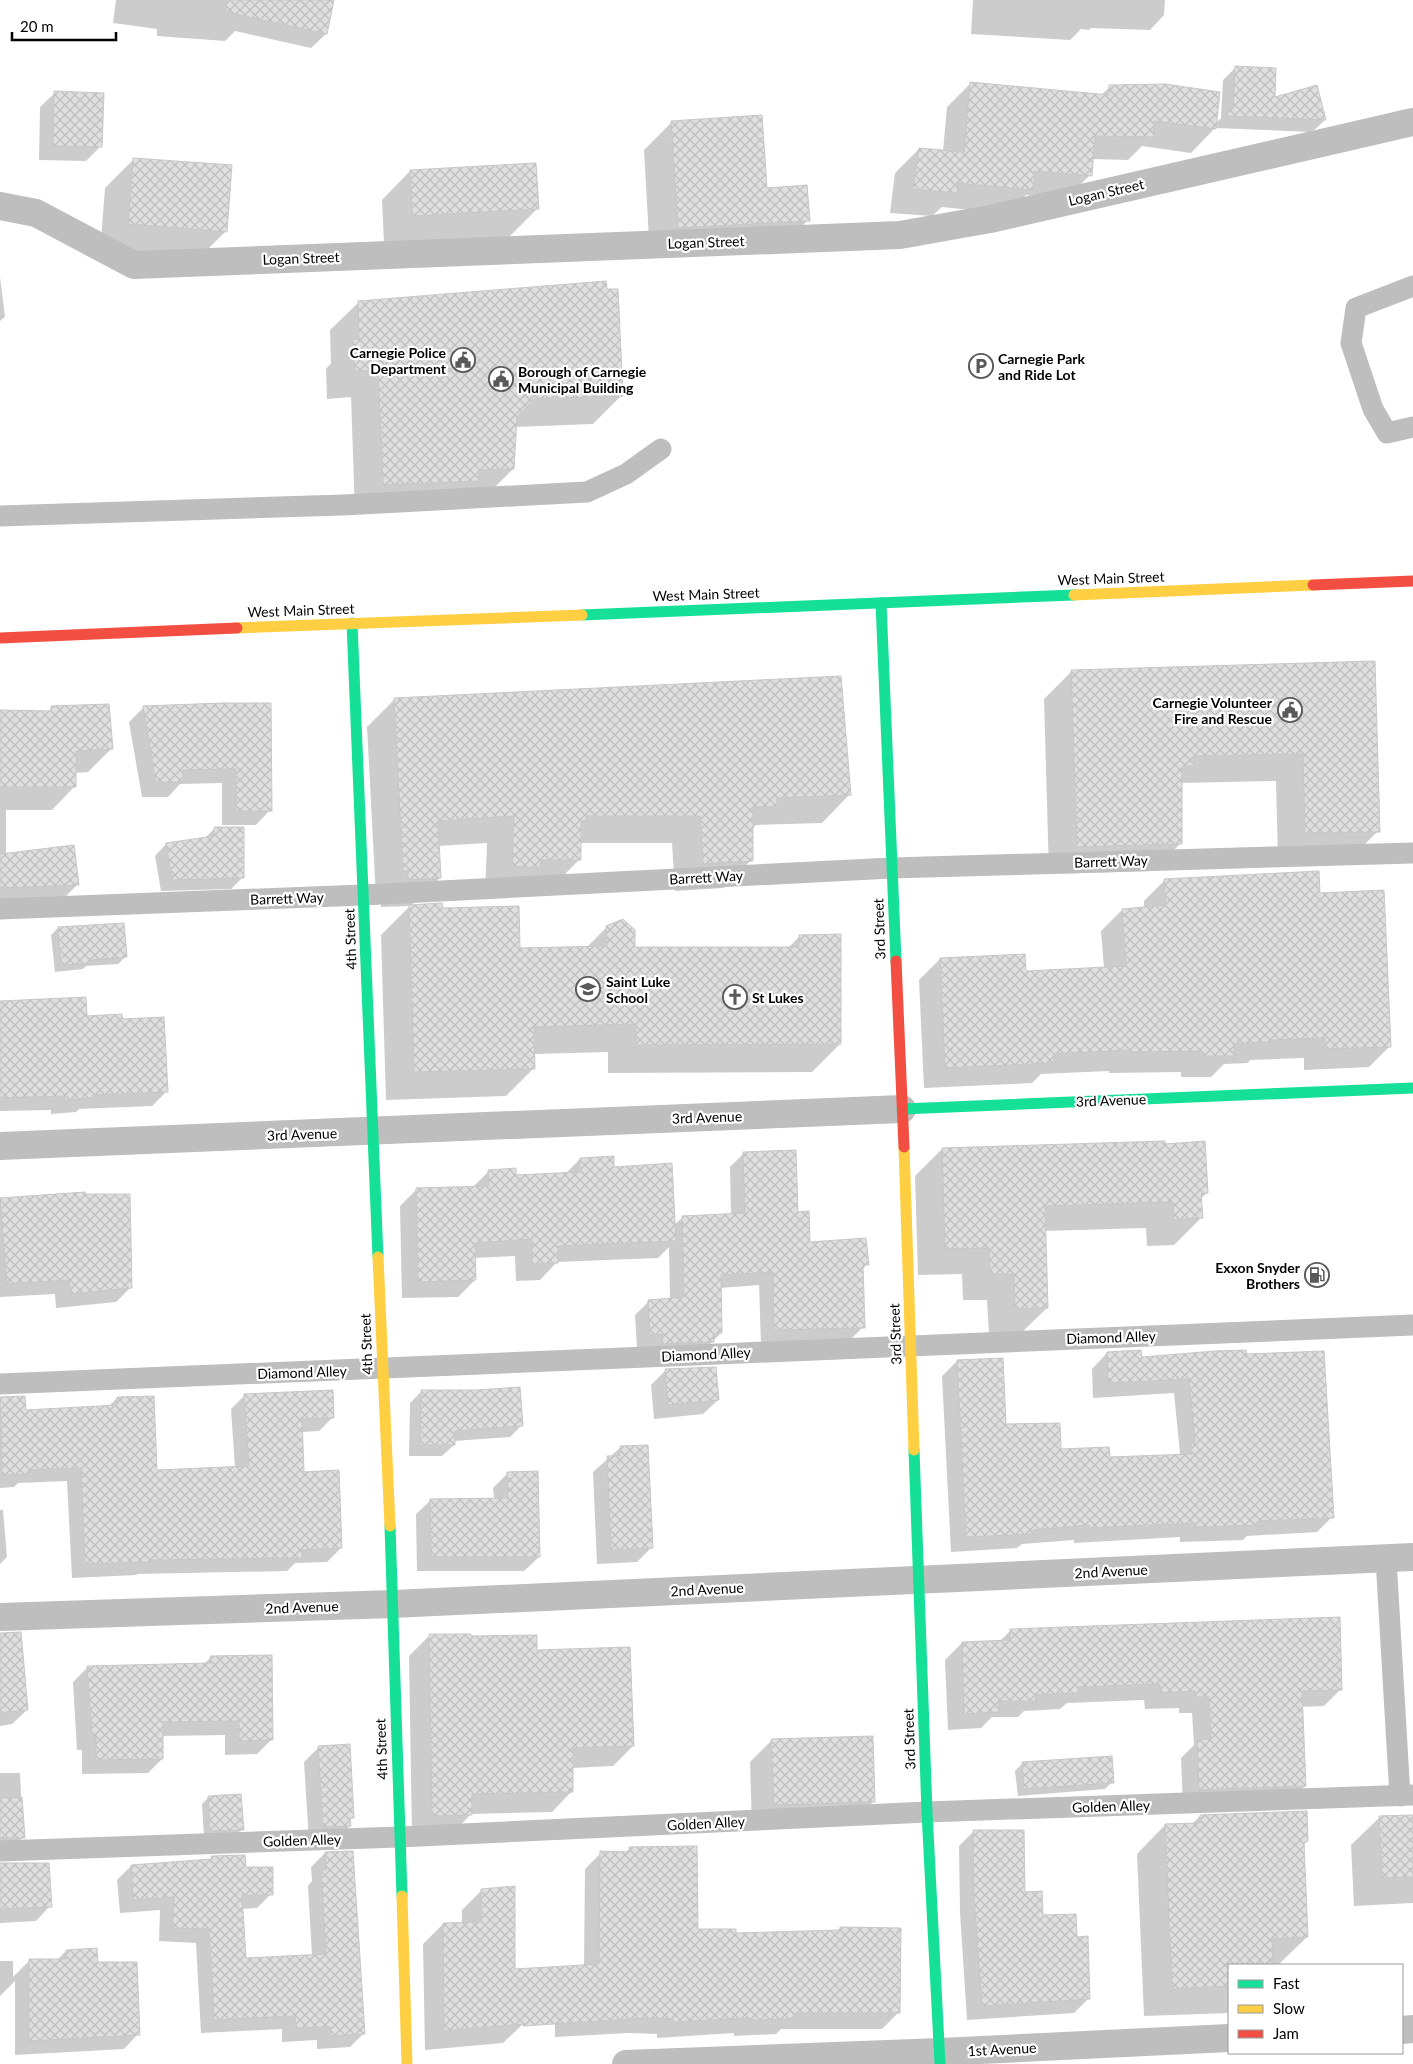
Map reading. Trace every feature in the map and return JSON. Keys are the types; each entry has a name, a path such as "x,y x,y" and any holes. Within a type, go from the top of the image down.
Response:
{"street":[{"name":"Logan Street","path":"0,206 36,213 134,265 900,235 990,219 1413,122"},
{"path":"1413,581 1413,593"},
{"name":"West Main Street","path":"0,638 1413,581"},
{"name":"3rd Street","path":"881,603 911,1345 927,1812 940,2058"},
{"name":"4th Street","path":"352,623 393,1604 407,2064"},
{"name":"3rd Avenue","path":"0,1146 1413,1088"},
{"name":"2nd Avenue","path":"0,1618 393,1604 1413,1557"},
{"name":"1st Avenue","path":"626,2064 940,2058 1228,2038"}],"lane":[{"path":"1413,286 1356,308 1351,343 1373,409 1386,433 1413,427"},
{"path":"0,516 343,504 587,492 626,474 660,449"},
{"name":"Barrett Way","path":"0,909 363,895 892,868 1413,852"},
{"name":"Diamond Alley","path":"0,1384 1413,1325"},
{"path":"1386,1559 1406,1796"},
{"name":"Golden Alley","path":"0,1851 399,1837 927,1812 1406,1796"}],"building":[{"path":"227,0 334,0 327,34 226,12"},
{"path":"1235,66 1276,68 1275,97 1317,85 1326,120 1228,116 1227,110 1233,109"},
{"path":"970,82 1109,95 1109,85 1165,84 1220,92 1216,129 1154,121 1153,137 1095,136 1092,176 1035,171 1033,190 958,183 957,193 913,189 919,148 964,152"},
{"path":"54,91 104,93 102,147 53,146"},
{"path":"762,115 767,188 807,185 810,221 678,228 671,121"},
{"path":"133,158 232,165 227,232 128,224"},
{"path":"536,163 539,209 412,216 410,170"},
{"name":"Borough of Carnegie Municipal Building","path":"606,281 607,289 618,289 623,396 534,399 517,417 514,469 479,470 479,481 383,485 378,370 355,371 353,339 359,340 358,301"},
{"path":"1375,661 1380,832 1305,833 1303,754 1193,756 1194,766 1182,766 1182,844 1077,847 1071,670"},
{"path":"841,676 851,795 777,798 777,806 753,807 753,861 703,864 700,816 586,816 586,821 581,821 581,860 541,860 540,868 512,866 514,816 438,821 441,878 408,880 408,871 403,871 394,698"},
{"path":"271,703 272,811 236,811 236,769 183,770 183,782 156,783 143,706"},
{"path":"109,704 113,749 76,751 76,787 0,787 0,710 51,711 51,706"},
{"path":"214,827 244,827 244,878 172,880 166,843 214,836"},
{"path":"74,845 79,885 0,888 0,854"},
{"path":"1319,871 1320,893 1384,890 1391,1047 1325,1049 1325,1038 1270,1040 1270,1042 1234,1044 1234,1056 1202,1056 1202,1051 1130,1052 1130,1050 1054,1054 1054,1063 945,1068 940,958 1025,954 1026,971 1126,966 1122,909 1166,905 1164,879"},
{"path":"442,903 443,908 519,906 520,948 607,946 606,926 623,919 635,930 635,947 799,947 799,935 841,934 841,1044 636,1045 636,1024 534,1027 535,1069 414,1072 409,905"},
{"path":"124,923 127,957 91,960 91,963 61,965 58,927"},
{"path":"86,997 87,1016 122,1014 123,1019 164,1017 168,1092 92,1095 92,1098 65,1100 65,1096 0,1098 0,1001"},
{"path":"1165,1141 1165,1144 1205,1141 1208,1193 1201,1194 1203,1218 1174,1220 1173,1202 1045,1206 1048,1308 1015,1309 1014,1274 990,1274 989,1248 945,1249 942,1148"},
{"path":"796,1150 798,1212 809,1211 810,1242 866,1238 869,1265 863,1265 865,1328 774,1330 773,1272 721,1275 722,1333 713,1334 714,1342 663,1344 662,1334 650,1335 648,1300 684,1297 682,1216 745,1213 743,1152"},
{"path":"614,1156 614,1167 672,1163 676,1241 558,1246 558,1263 532,1264 532,1239 475,1243 476,1280 418,1282 416,1188 489,1186 488,1170 516,1168 516,1175 580,1172 580,1158"},
{"path":"85,1192 85,1194 130,1194 132,1288 71,1294 69,1280 7,1284 0,1198"},
{"path":"1141,1350 1142,1357 1215,1351 1246,1350 1247,1354 1324,1351 1334,1518 1259,1521 1259,1525 1195,1527 1195,1523 1089,1528 1089,1525 1033,1530 1034,1534 966,1537 957,1360 1003,1358 1006,1424 1060,1423 1061,1449 1109,1447 1110,1457 1192,1454 1191,1442 1195,1442 1189,1379 1108,1383 1107,1352"},
{"path":"716,1367 719,1400 668,1405 665,1369"},
{"path":"520,1387 523,1426 455,1431 455,1445 420,1445 421,1390 476,1390"},
{"path":"333,1390 334,1418 302,1419 304,1472 339,1470 342,1548 302,1550 302,1558 151,1560 151,1562 85,1564 81,1468 29,1470 29,1474 2,1475 0,1397 25,1396 26,1410 117,1405 117,1397 154,1396 157,1470 249,1466 244,1394"},
{"path":"648,1445 653,1548 611,1550 607,1456 620,1456 620,1446"},
{"path":"538,1471 540,1557 431,1557 430,1499 508,1498 507,1472"},
{"path":"1340,1617 1342,1690 1302,1691 1306,1786 1199,1790 1197,1740 1211,1739 1209,1697 1195,1697 1195,1691 1161,1693 1160,1684 1078,1687 1078,1693 1035,1695 1036,1701 999,1701 999,1712 964,1714 962,1642 1010,1640 1010,1629"},
{"path":"21,1632 28,1710 0,1713 0,1633"},
{"path":"429,1634 471,1634 471,1636 537,1635 537,1650 630,1647 634,1746 573,1748 573,1792 472,1794 472,1815 432,1816"},
{"path":"272,1655 273,1740 239,1741 239,1721 163,1722 163,1759 96,1760 96,1736 92,1736 87,1666 211,1663 210,1656"},
{"path":"873,1736 875,1802 774,1805 771,1739"},
{"path":"350,1744 354,1818 350,1818 351,1826 323,1827 318,1746"},
{"path":"1112,1756 1114,1783 1024,1789 1022,1762"},
{"path":"241,1794 244,1830 210,1831 208,1796"},
{"path":"22,1797 25,1838 0,1838 0,1798"},
{"path":"1307,1811 1308,1841 1304,1842 1308,1937 1272,1939 1273,1964 1228,1964 1228,1986 1172,1989 1165,1824 1200,1823 1200,1815"},
{"path":"1413,1815 1413,1877 1382,1878 1379,1816"},
{"path":"973,1830 1024,1830 1025,1892 1042,1891 1043,1915 1076,1914 1077,1937 1088,1936 1090,1999 982,2006 974,1898"},
{"path":"697,1846 698,1929 736,1929 736,1933 840,1930 840,1927 901,1928 900,2013 793,2013 794,2019 750,2020 750,2018 673,2022 673,2019 646,2018 523,2026 523,2024 444,2031 443,1923 481,1922 481,1889 515,1886 515,1969 599,1964 600,1851 630,1852 629,1847"},
{"path":"353,1851 365,2034 331,2036 330,2027 296,2028 295,2016 214,2020 209,1929 172,1928 174,1897 133,1900 131,1865 212,1859 211,1856 245,1855 246,1867 273,1867 273,1895 242,1895 246,1958 326,1954 321,1870 326,1870 325,1852"},
{"path":"0,1863 49,1863 52,1907 0,1909"},
{"path":"97,1948 98,1962 137,1962 140,2035 29,2041 29,1959 66,1959 66,1950"}],"traffic: fast":[{"path":"582,615 1074,595"},
{"path":"881,603 896,961"},
{"path":"352,623 378,1257"},
{"path":"902,1109 1413,1088"},
{"path":"914,1450 927,1812 940,2064"},
{"path":"390,1526 402,1896"}],"traffic: slow":[{"path":"1074,595 1313,585"},
{"path":"237,628 582,615"},
{"path":"904,1147 914,1450"},
{"path":"378,1257 390,1526"},
{"path":"402,1896 407,2064"}],"traffic: jam":[{"path":"1313,585 1413,581"},
{"path":"0,638 237,628"},
{"path":"896,961 904,1147"}],"place":[{"name":"Carnegie Police Department","path":"463,360"},
{"name":"Carnegie Park and Ride Lot","path":"981,366"},
{"name":"Borough of Carnegie Municipal Building","path":"501,379"},
{"name":"Carnegie Volunteer Fire and Rescue","path":"1290,710"},
{"name":"Saint Luke School","path":"588,989"},
{"name":"St Lukes","path":"735,997"},
{"name":"Exxon Snyder Brothers","path":"1317,1275"}]}
